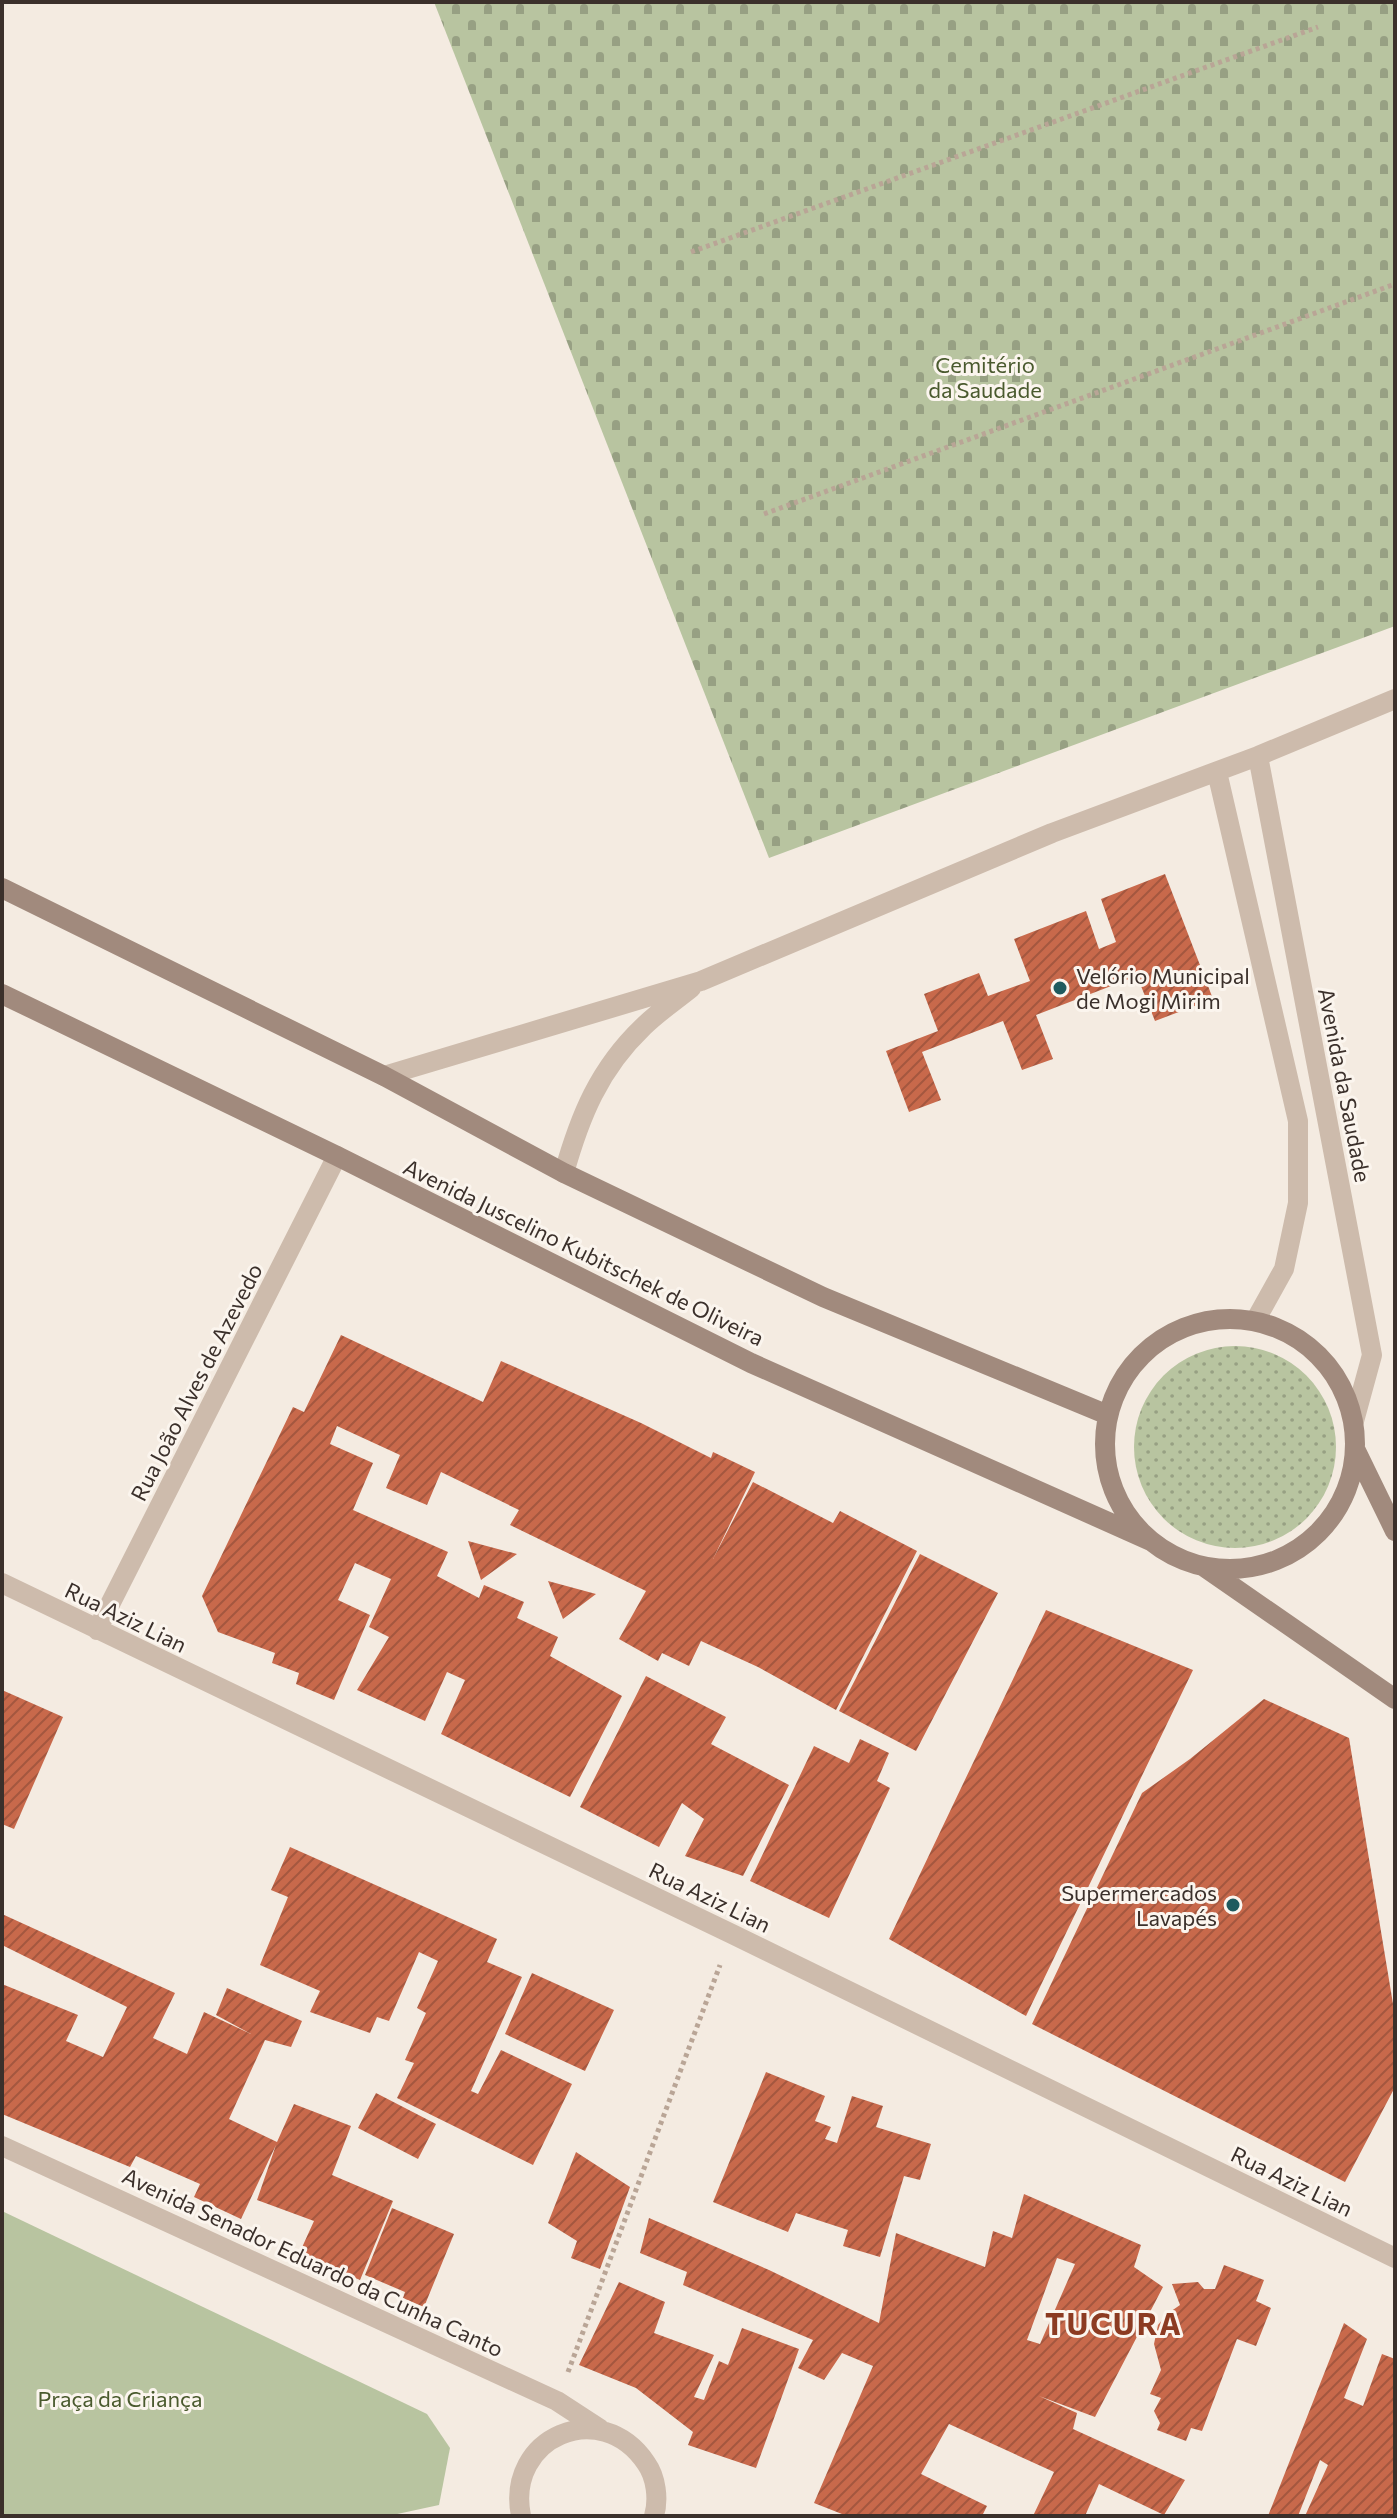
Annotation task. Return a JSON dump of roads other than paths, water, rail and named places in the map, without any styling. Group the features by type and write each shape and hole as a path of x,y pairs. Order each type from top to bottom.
{"main road":[{"path":"2,888 384,1076 564,1173 823,1297 1108,1415"},
{"name":"Avenida Juscelino Kubitschek de Oliveira","path":"2,994 337,1156 751,1363 1151,1541"},
{"path":"1203,1566 1246,1568 1288,1556 1322,1529 1346,1493 1356,1451 1354,1421 1345,1393 1323,1360 1293,1335 1255,1321 1216,1319 1179,1329 1146,1349 1121,1379 1108,1415 1104,1450 1111,1484 1127,1516 1151,1541 1175,1556 1203,1566 1395,1699"},
{"path":"1356,1451 1395,1531"}],"street":[{"path":"384,1076 701,981 1052,833 1258,756 1395,699"},
{"name":"Avenida da Saudade","path":"1258,756 1372,1355 1354,1421"},
{"path":"1217,772 1298,1121 1298,1203 1284,1269 1255,1321"},
{"path":"564,1173 577,1126 606,1069 643,1027 701,981"},
{"name":"Rua João Alves de Azevedo","path":"97,1630 337,1156"},
{"name":"Rua Aziz Lian","path":"2,1583 732,1934 1395,2258"},
{"name":"Avenida Senador Eduardo da Cunha Canto","path":"2,2146 557,2401 637,2449 651,2469 661,2513"},
{"path":"521,2516 517,2497 526,2466 540,2447 576,2429 600,2429"}],"place":[{"name":"Velório Municipal de Mogi Mirim","path":"1060,988"},
{"name":"Supermercados Lavapés","path":"1233,1905"}],"district":[{"name":"TUCURA","path":"1114,2322"}],"park label":[{"name":"Cemitério da Saudade","path":"985,376"},
{"name":"Praça da Criança","path":"120,2398"}]}
